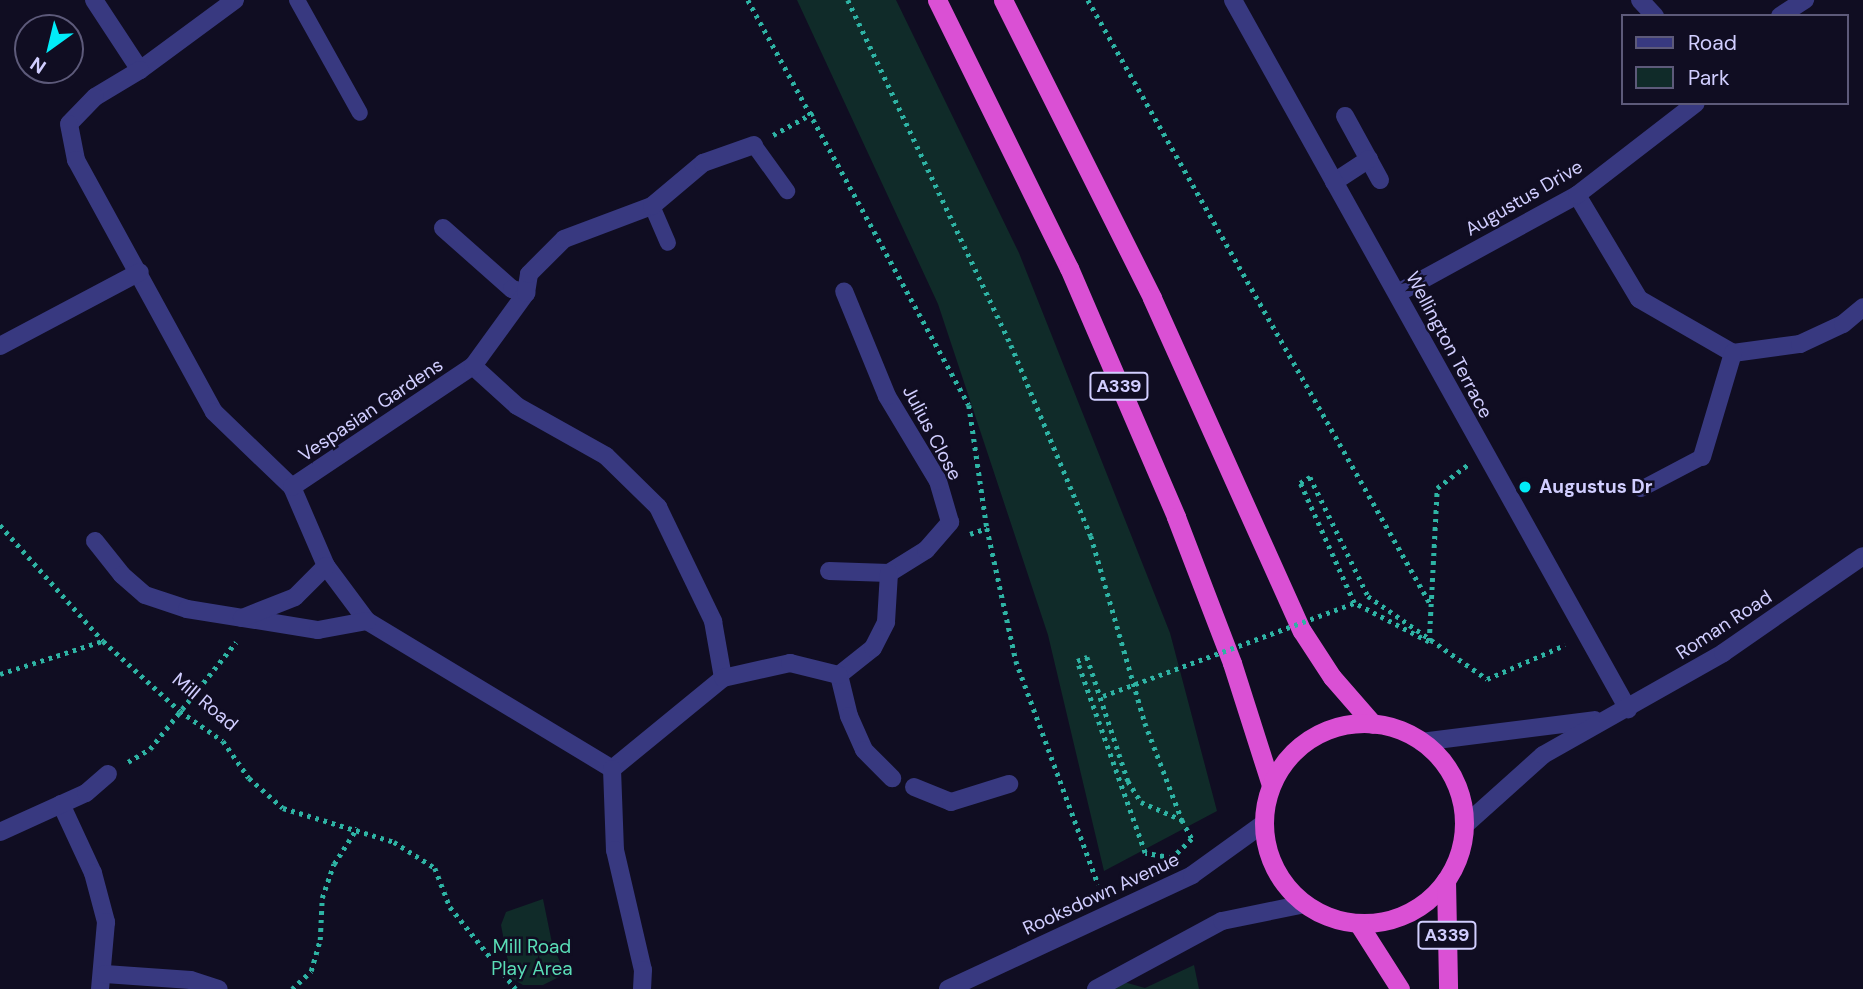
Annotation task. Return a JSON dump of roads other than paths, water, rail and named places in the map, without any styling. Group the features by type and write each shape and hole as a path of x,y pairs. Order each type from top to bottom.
{"highway":[{"name":"A339","path":"937,0 1069,268 1176,517 1232,663 1271,785"},
{"path":"1003,0 1152,298 1302,631 1332,677 1373,724"},
{"path":"1373,724 1421,742 1453,779 1464,826 1455,864 1446,880 1408,914 1358,923 1330,918 1305,904 1283,882 1268,854 1264,823 1271,785 1287,758 1312,738 1341,726 1373,724"},
{"name":"A339","path":"1446,880 1448,989"},
{"path":"1358,923 1400,989"}],"street":[{"path":"94,0 140,70"},
{"path":"235,0 140,70 95,97 69,124 76,160 140,272 214,412 292,487 326,566 367,621 612,769"},
{"name":"Wellington Terrace","path":"1233,0 1628,709"},
{"path":"1640,0 1653,14"},
{"path":"1783,14 1805,0"},
{"name":"Augustus Drive","path":"1398,293 1577,195 1693,105"},
{"path":"1345,116 1380,180"},
{"name":"Vespasian Gardens","path":"292,487 473,366 526,293 529,274 564,239 652,206 703,163 754,145"},
{"path":"1334,182 1369,159"},
{"path":"1577,195 1639,299 1733,353 1800,344 1843,324 1863,307"},
{"path":"443,228 512,289 526,293"},
{"path":"0,346 140,272"},
{"name":"Julius Close","path":"844,291 887,396 938,481 950,522 926,550 889,573"},
{"path":"1702,457 1733,353"},
{"name":"Vespasian Gardens","path":"473,366 517,407 606,456 658,507 713,621 723,678"},
{"path":"95,541 145,595 239,620 318,630 367,621"},
{"name":"Roman Road","path":"1464,826 1543,755 1601,719 1628,709 1723,653 1863,556"},
{"path":"239,620 295,597 326,566"},
{"path":"829,572 889,573 886,622 873,648 839,675"},
{"path":"612,769 723,678 790,663 839,675"},
{"path":"839,675 849,716 864,750 892,778"},
{"name":"Roman Road","path":"1421,742 1601,719"},
{"path":"612,769 615,850 643,970 642,989"},
{"path":"0,832 86,793 108,774"},
{"path":"914,787 951,802 1009,785"},
{"path":"61,804 93,873 106,922 102,981 191,979 219,989"},
{"name":"Rooksdown Avenue","path":"948,989 1183,880 1264,823"},
{"path":"1096,989 1222,921 1305,904"},
{"path":"643,970 656,989"}],"lane":[{"path":"297,0 360,113"},
{"path":"754,145 787,191"},
{"path":"652,206 668,243"},
{"path":"1641,489 1702,457"}],"place":[{"name":"Augustus Dr","path":"1525,487"}],"park label":[{"name":"Mill Road Play Area","path":"532,958"}]}
